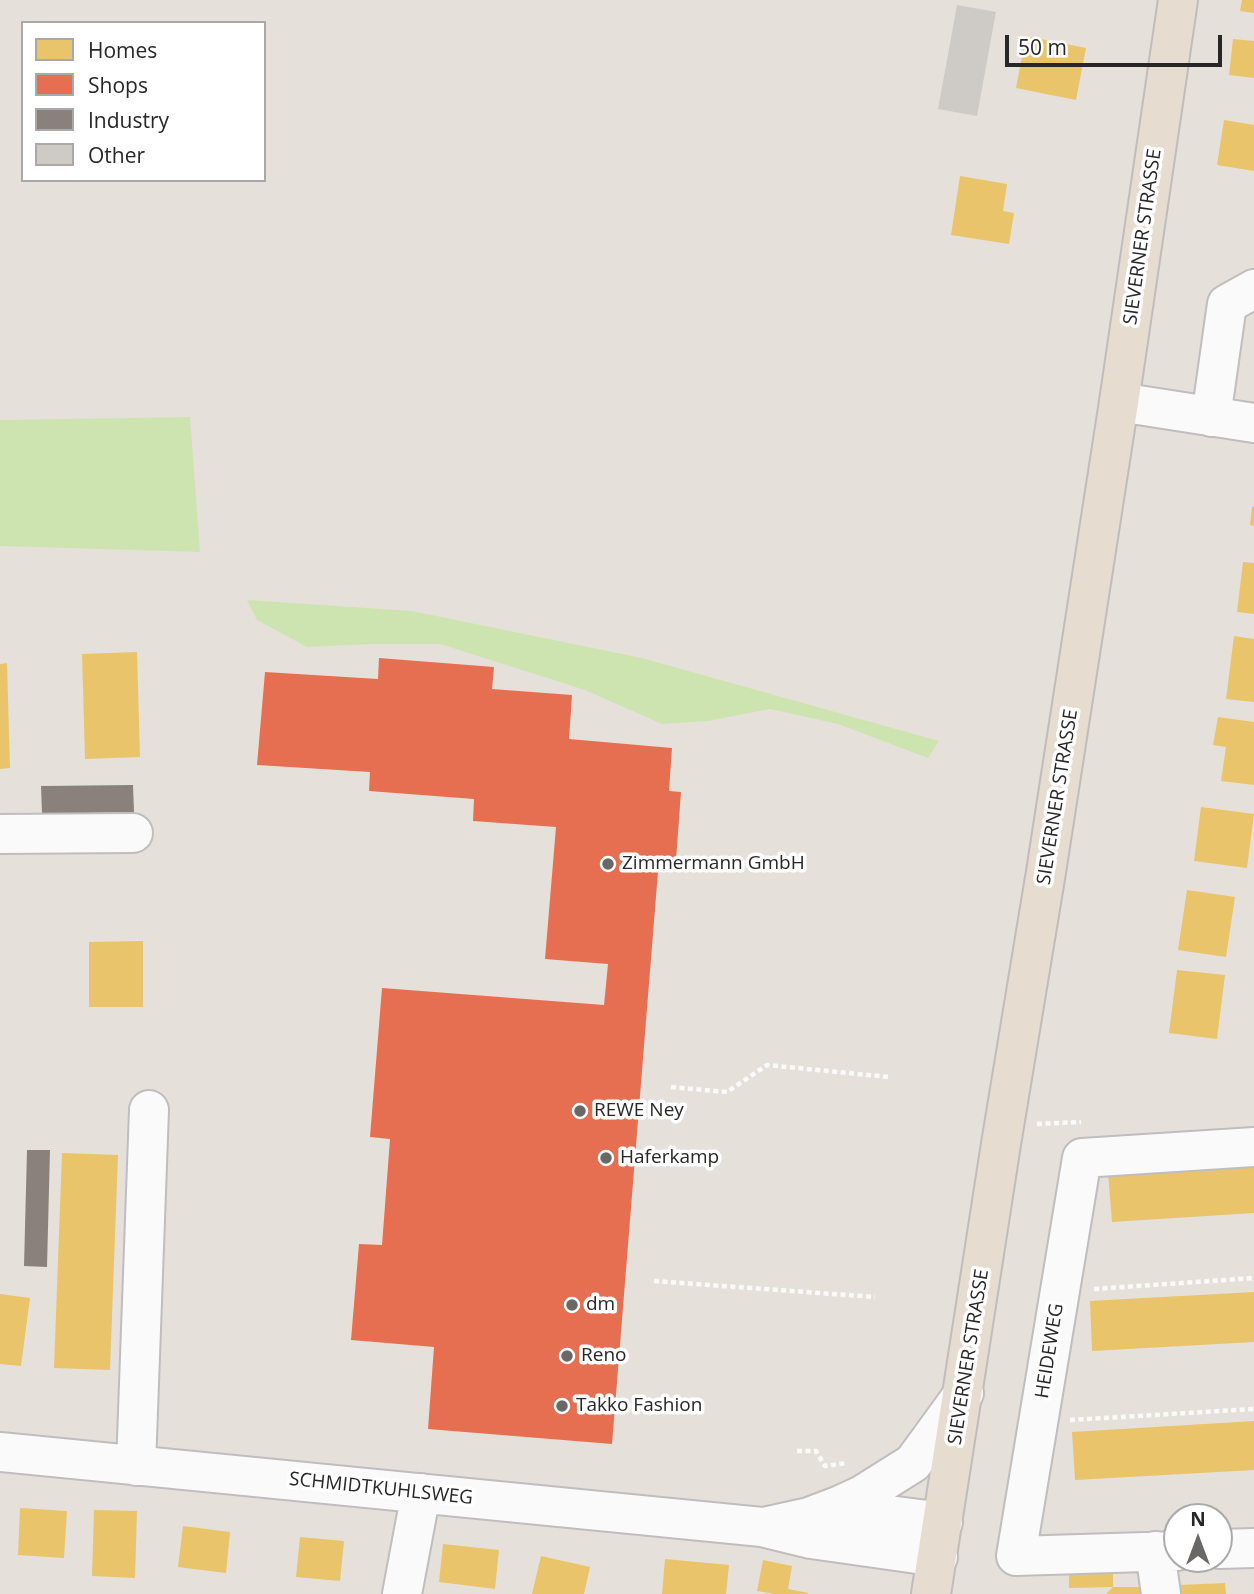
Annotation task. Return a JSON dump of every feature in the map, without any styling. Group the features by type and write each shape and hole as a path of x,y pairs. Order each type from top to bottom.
{"main road":[{"name":"SIEVERNER STRASSE","path":"932,1594 1119,402 1178,0"}],"street":[{"path":"1211,417 1227,304 1254,289"},
{"path":"1119,402 1254,423"},
{"path":"0,834 133,833"},
{"path":"136,1466 149,1110"},
{"name":"HEIDEWEG","path":"1163,1551 1016,1556 1082,1158 1254,1147"},
{"name":"SCHMIDTKUHLSWEG","path":"809,1517 862,1495 913,1463 964,1393"},
{"name":"SCHMIDTKUHLSWEG","path":"0,1452 762,1527 811,1539 941,1540"},
{"path":"402,1594 421,1493"},
{"name":"SCHMIDTKUHLSWEG","path":"762,1527 809,1517 873,1513 941,1540"},
{"path":"1233,1549 1254,1548"},
{"path":"1161,1594 1163,1573"}],"path":[{"path":"671,1087 726,1092 767,1065 889,1077"},
{"path":"1059,1291 1254,1278"},
{"path":"654,1281 876,1297"},
{"path":"1038,1422 1254,1409"},
{"path":"797,1451 816,1451 825,1466 849,1462"}],"green space":[{"path":"190,417 200,552 0,546 0,420"},
{"path":"247,600 412,611 642,658 939,741 928,758 838,724 770,709 708,721 662,724 585,690 440,644 307,647 257,620"}],"building: Homes":[{"path":"1242,0 1254,0 1254,13 1240,11"},
{"path":"1026,36 1086,48 1076,100 1016,88"},
{"path":"1233,39 1254,41 1254,78 1229,75"},
{"path":"1224,120 1254,125 1254,171 1217,165"},
{"path":"960,176 1007,184 1003,211 1014,213 1009,244 951,235"},
{"path":"1254,507 1254,526 1250,525"},
{"path":"1243,562 1254,563 1254,614 1237,612"},
{"path":"1234,636 1254,639 1254,702 1226,699"},
{"path":"137,652 140,757 85,759 82,654"},
{"path":"7,663 10,768 0,769 0,664"},
{"path":"1218,717 1254,722 1254,785 1221,781 1226,747 1213,745"},
{"path":"1201,807 1254,814 1247,868 1194,861"},
{"path":"1187,890 1235,897 1226,957 1178,950"},
{"path":"143,941 143,1007 89,1007 89,942"},
{"path":"1177,970 1225,975 1217,1039 1169,1033"},
{"path":"62,1153 118,1155 110,1370 54,1368"},
{"path":"1254,1164 1254,1213 1112,1222 1108,1173"},
{"path":"1254,1292 1254,1342 1092,1351 1090,1301"},
{"path":"0,1294 30,1298 21,1366 0,1364"},
{"path":"1254,1421 1254,1470 1075,1480 1072,1432"},
{"path":"20,1508 67,1511 64,1558 18,1555"},
{"path":"94,1510 137,1511 135,1578 92,1576"},
{"path":"183,1526 230,1532 226,1573 178,1567"},
{"path":"300,1537 344,1541 340,1581 296,1577"},
{"path":"443,1544 499,1550 495,1589 439,1582"},
{"path":"541,1556 590,1567 584,1594 532,1594"},
{"path":"665,1559 729,1565 726,1594 662,1594"},
{"path":"763,1560 792,1566 788,1589 808,1594 757,1591"},
{"path":"1069,1570 1113,1570 1113,1587 1069,1588"},
{"path":"1225,1583 1226,1594 1178,1594 1178,1585"},
{"path":"1113,1587 1152,1587 1152,1594 1106,1594"}],"building: Shops":[{"path":"379,658 494,667 492,689 572,695 569,739 672,748 669,791 681,792 676,860 659,859 612,1444 428,1429 434,1347 351,1340 359,1244 382,1245 390,1139 370,1137 382,988 604,1005 608,964 545,959 556,827 473,821 474,799 369,791 370,772 257,765 265,672 378,679"}],"building: Industry":[{"path":"133,785 134,812 42,814 41,786"},
{"path":"27,1150 50,1150 47,1267 24,1266"}],"building: Other":[{"path":"957,5 996,12 977,116 938,109"}],"place":[{"name":"Zimmermann GmbH","path":"608,864"},
{"name":"REWE Ney","path":"580,1111"},
{"name":"Haferkamp","path":"606,1158"},
{"name":"dm","path":"572,1305"},
{"name":"Reno","path":"567,1356"},
{"name":"Takko Fashion","path":"562,1406"}]}
